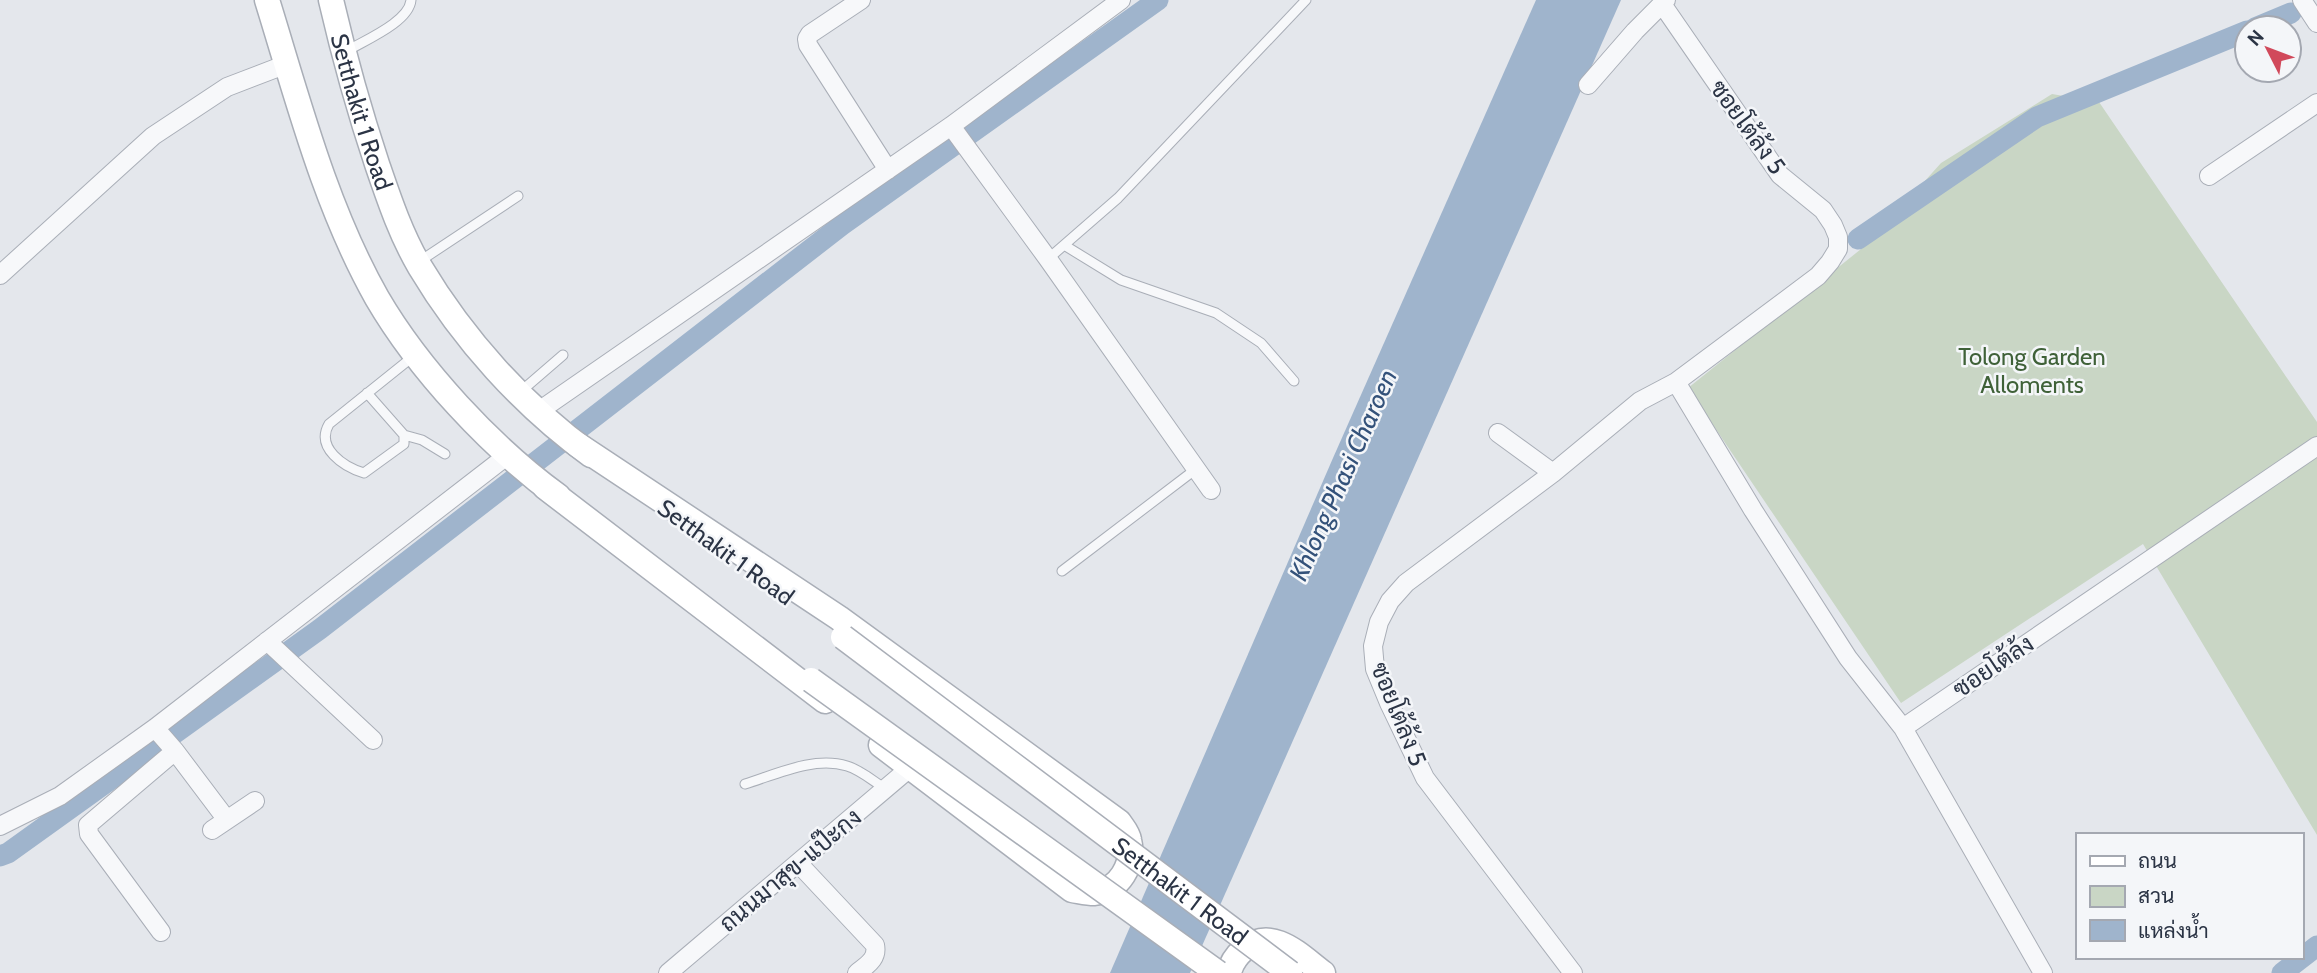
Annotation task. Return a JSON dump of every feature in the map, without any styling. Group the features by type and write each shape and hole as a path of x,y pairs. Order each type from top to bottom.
{"main road":[{"name":"Setthakit 1 Road","path":"267,0 311,144 347,236 377,298 430,374 491,440 545,487 1218,973"},
{"name":"Setthakit 1 Road","path":"331,0 354,96 393,212 417,262 469,339 519,393 578,445 843,637 1290,973"},
{"path":"545,487 1072,890 1093,893 1116,884 1129,864 1131,849 1129,837 1119,821 839,618 578,445"},
{"path":"1229,973 1237,955 1248,946 1267,940 1285,944 1323,973"}],"street":[{"path":"861,0 810,34 807,45 888,170"},
{"path":"2302,0 2317,23"},
{"path":"1588,85 1664,2"},
{"name":"ซอยโต้ล้ง 5","path":"1573,973 1425,778 1375,669 1373,646 1379,622 1390,601 1406,583 1553,473 1640,401 1676,382 1818,276 1838,249 1838,237 1823,210 1780,175 1664,2"},
{"path":"538,411 951,126 1110,3"},
{"path":"0,275 153,136 228,87 287,64"},
{"path":"2209,176 2317,103"},
{"path":"951,126 1211,489"},
{"path":"1676,382 1753,510 1848,658 1903,728 2043,973"},
{"path":"1498,433 1553,473"},
{"name":"ซอยโต้ล้ง","path":"1903,728 2317,446"},
{"path":"0,826 60,796 155,728 508,455"},
{"path":"267,641 373,740"},
{"path":"155,728 175,751 220,825 254,801"},
{"path":"161,932 89,834 88,825 175,751"},
{"name":"ถนนมาสุข-แป๊ะกง","path":"668,973 911,767"},
{"path":"799,864 875,945 873,959 857,973"}],"lane":[{"path":"344,53 400,19 408,12 411,0"},
{"path":"1048,259 1118,198 1306,0"},
{"path":"417,262 518,196"},
{"path":"1064,245 1121,280 1216,313 1261,343 1294,381"},
{"path":"404,435 404,444 364,473 346,467 334,456 326,440 325,431 329,424 416,354"},
{"path":"519,393 563,355"},
{"path":"367,393 404,435 422,440 445,454"},
{"path":"1062,571 1196,469"},
{"path":"745,784 799,767 829,763 850,767 886,789"}],"green space":[{"name":"Tolong Garden Alloments","path":"2052,94 2099,102 2317,422 2317,835 2143,544 1901,703 1688,388 1871,241 1941,163"}],"water":[{"name":"Khlong Phasi Charoen","path":"1536,0 1621,0 1190,973 1110,973 1333,458"}],"waterway":[{"path":"0,856 8,853 320,629 842,225 1158,0"},
{"path":"1858,239 2037,117 2233,37"},
{"path":"2303,957 2317,946"},
{"path":"2282,973 2300,959"}]}
